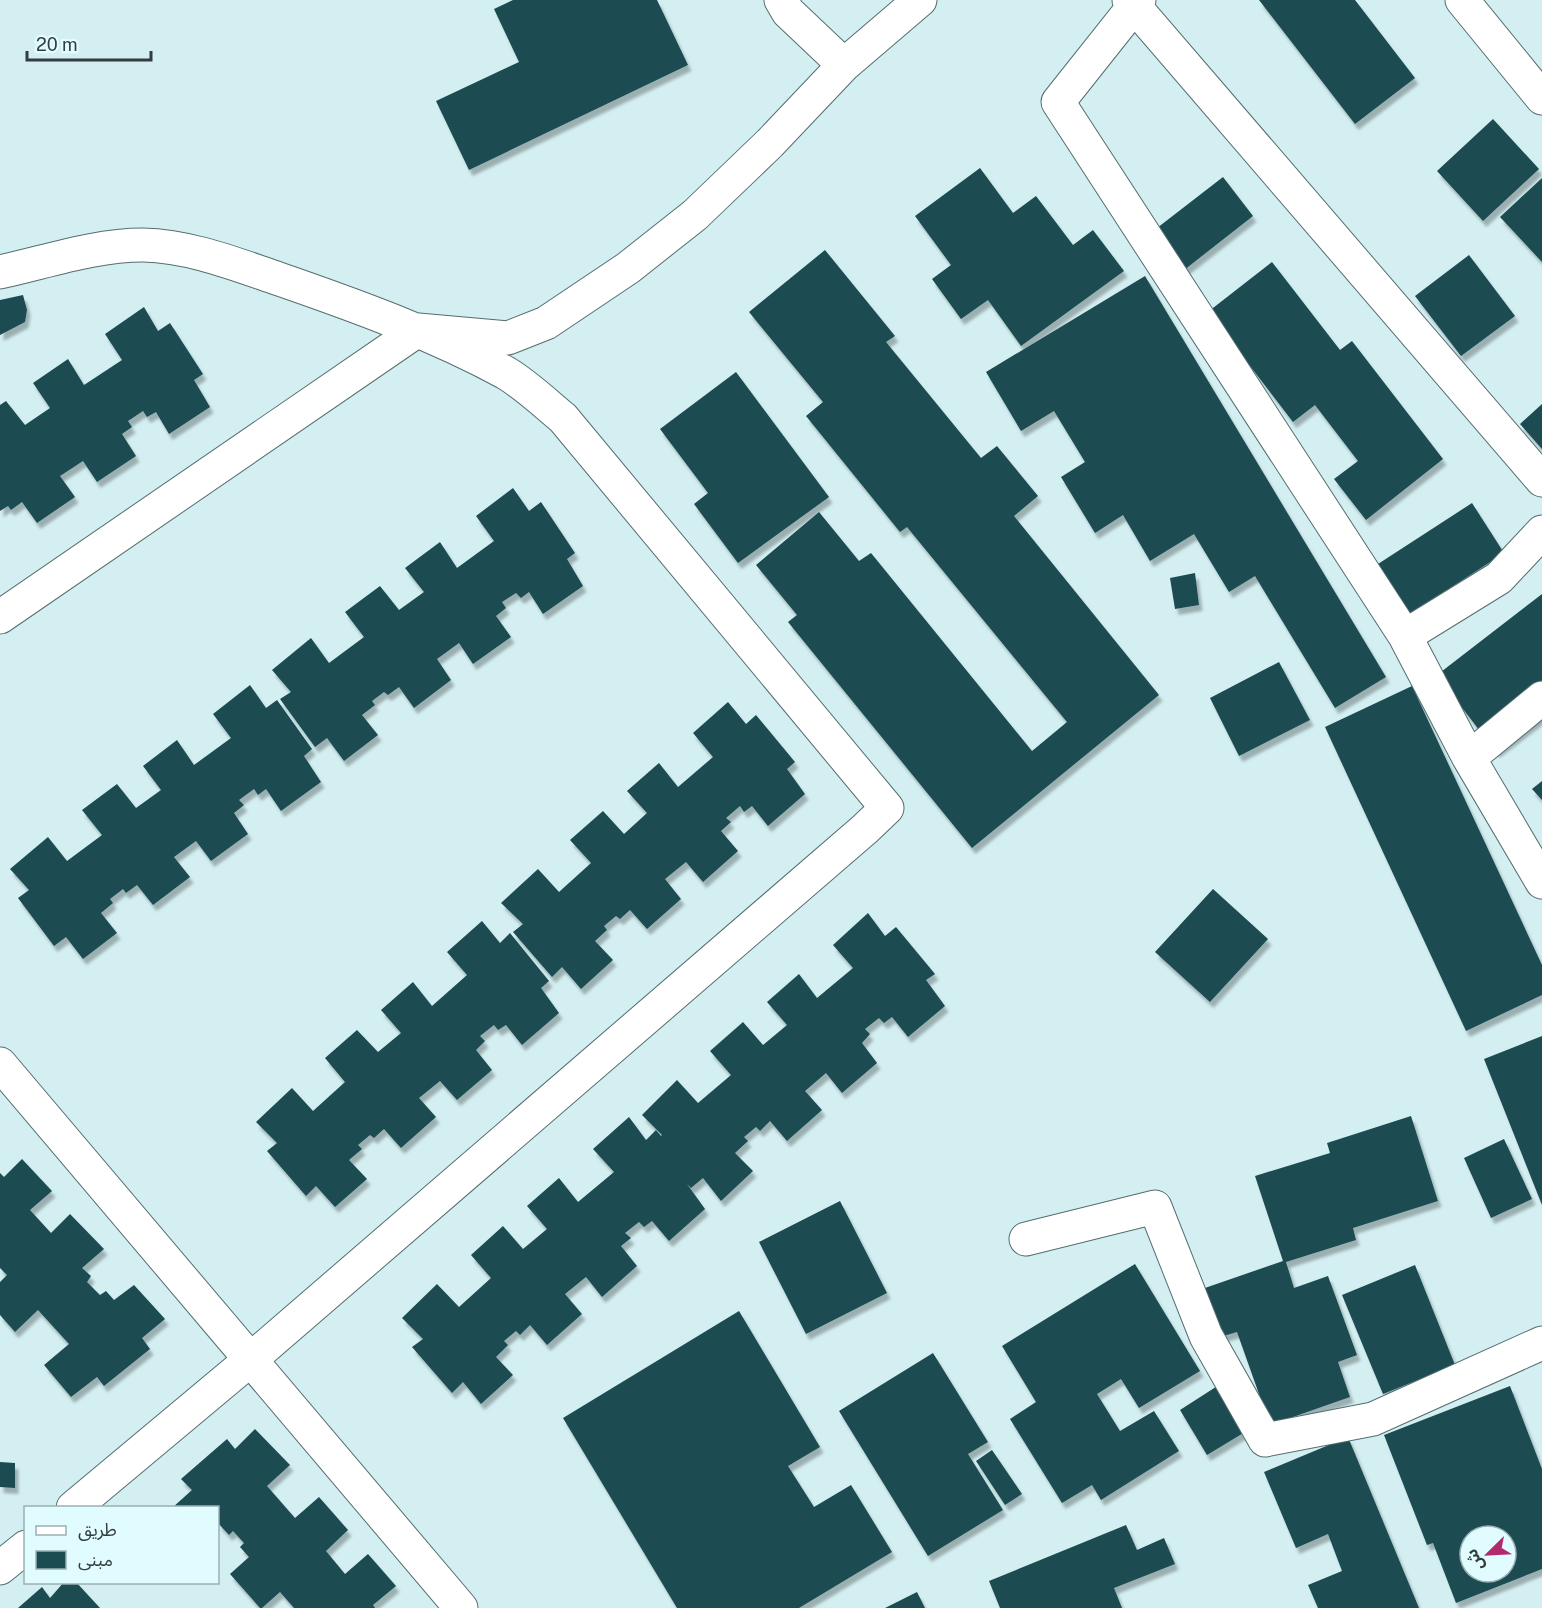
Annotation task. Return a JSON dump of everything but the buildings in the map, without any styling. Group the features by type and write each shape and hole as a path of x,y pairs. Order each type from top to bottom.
{"street":[{"path":"781,0 788,12 844,64"},
{"path":"0,617 418,330 508,338 546,323 628,268 695,215 770,142 844,64 920,0"},
{"path":"1462,0 1542,98"},
{"path":"1542,480 1134,1 1058,102 1405,636 1469,758 1542,882"},
{"path":"0,272 111,247 143,245 181,248 314,291 418,330 508,375 564,418 887,808 250,1360 75,1506"},
{"path":"1405,636 1498,578 1542,532"},
{"path":"1469,758 1542,698"},
{"path":"0,1064 461,1608"},
{"path":"1026,1239 1155,1208 1206,1336 1265,1440 1373,1419 1542,1343"},
{"path":"0,1568 24,1549"}]}
